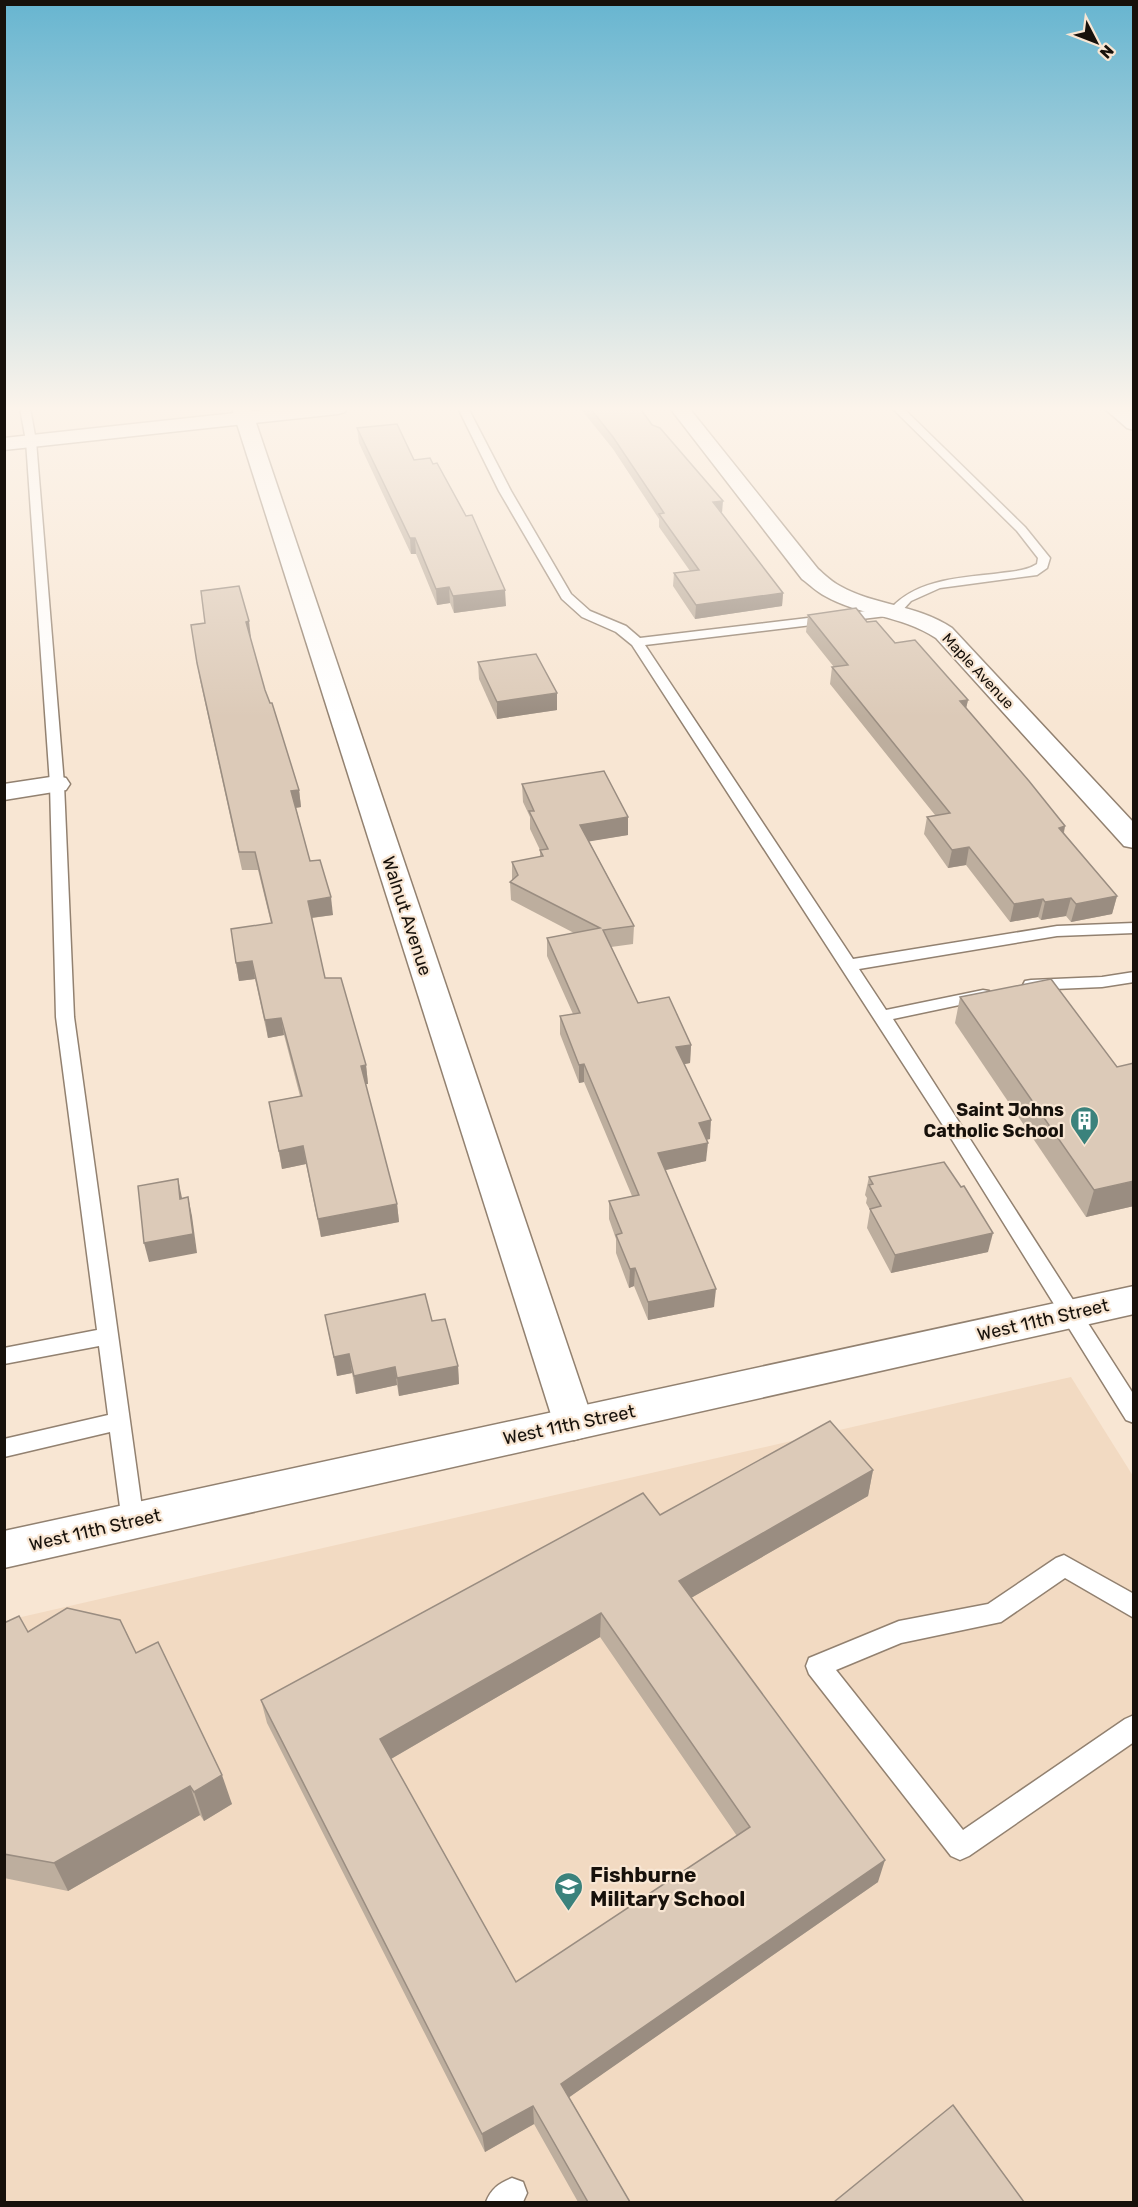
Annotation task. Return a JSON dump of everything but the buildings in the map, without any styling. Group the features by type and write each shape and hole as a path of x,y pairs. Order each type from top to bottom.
{"street":[{"name":"Walnut Avenue","path":"275,511 574,1424"},
{"name":"Maple Avenue","path":"760,511 810,574 832,591 853,600 926,621 944,633 1134,840"},
{"path":"4,792 57,784"},
{"name":"West 11th Street","path":"4,1550 1134,1300"}],"lane":[{"path":"36,511 57,784 65,1017 133,1522"},
{"path":"517,511 567,596 586,614 621,629 637,642 742,799 882,1016 1134,1414"},
{"path":"637,642 896,611 907,598 937,585 1033,572 1043,565 1044,558 1021,529 1003,511"},
{"path":"849,965 1057,930 1134,928"},
{"path":"882,1016 1010,989 1102,982 1134,976"},
{"path":"4,1356 107,1336"},
{"path":"4,1448 120,1421"},
{"path":"1134,1607 1064,1565 993,1614 899,1632 818,1666 960,1847 1134,1727"}],"shaded area":[{"name":"Fishburne Military School","path":"1071,1377 1133,1476 1133,2202 5,2202 4,1621"}],"place":[{"name":"Saint Johns Catholic School","path":"1085,1146"},
{"name":"Fishburne Military School","path":"569,1912"}]}
